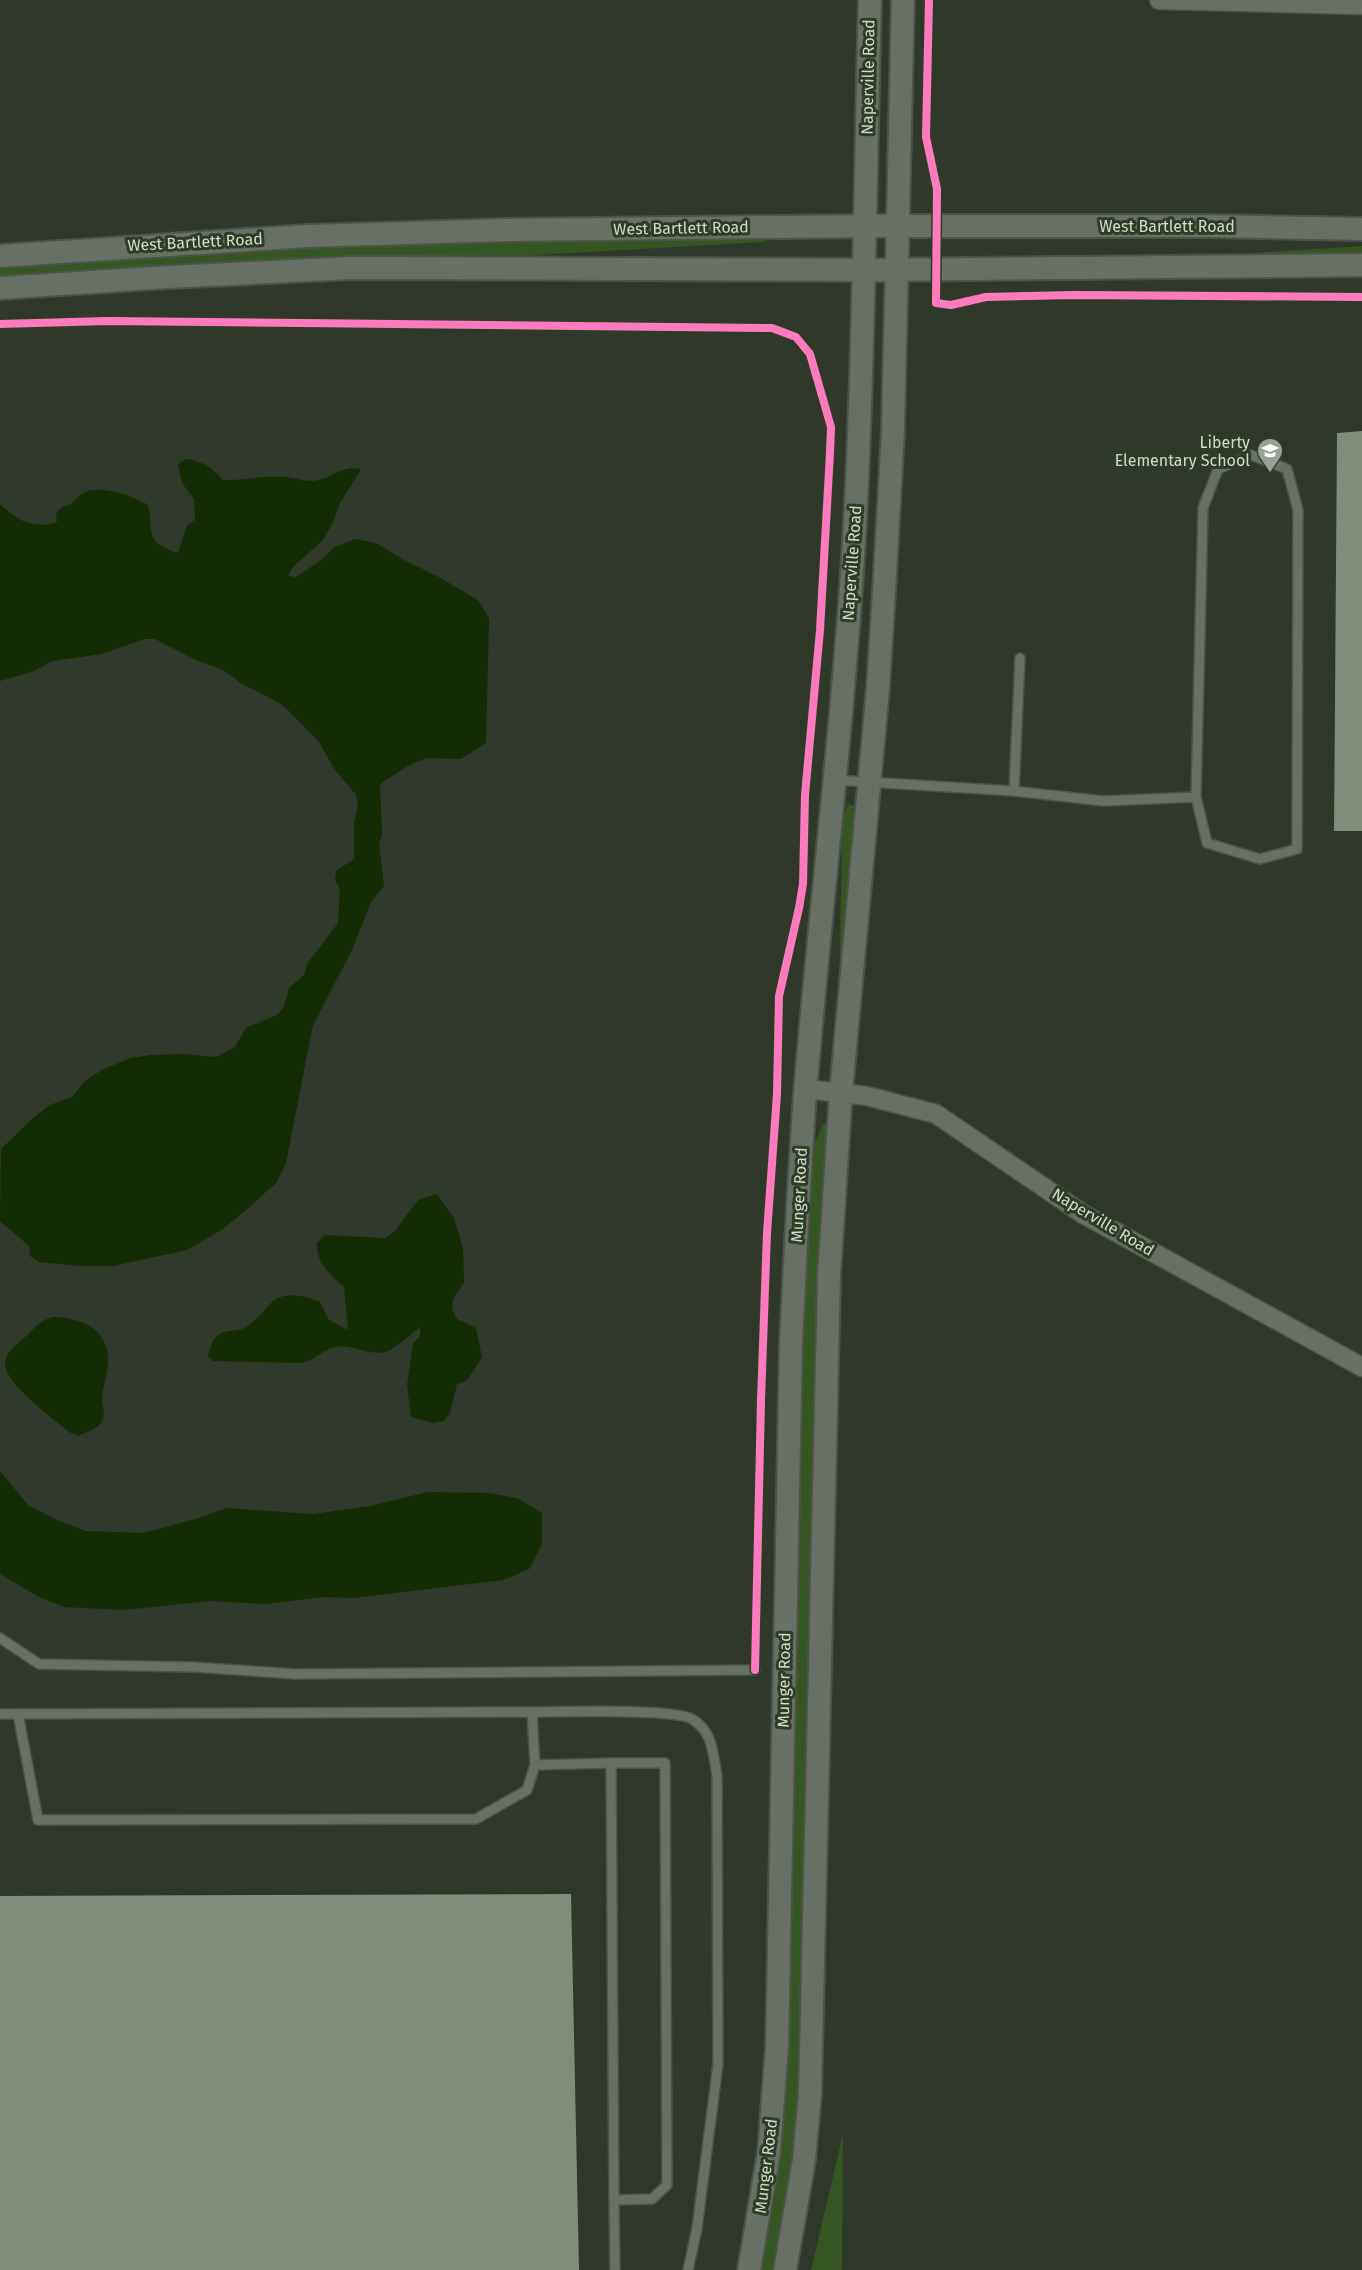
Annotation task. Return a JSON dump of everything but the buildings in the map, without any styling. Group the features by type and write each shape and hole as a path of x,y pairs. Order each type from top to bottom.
{"street":[{"name":"Naperville Road","path":"870,0 859,442 854,541 835,780 806,1089 867,1096 936,1114 1083,1214 1362,1367"},
{"name":"Naperville Road","path":"841,1092 878,688 889,518 898,270 903,0"},
{"path":"1159,0 1362,5"},
{"name":"West Bartlett Road","path":"0,256 308,236 507,230 864,226 1208,226 1362,229"},
{"name":"West Bartlett Road","path":"0,288 214,274 352,268 898,270 1362,265"},
{"name":"Munger Road","path":"749,2270 769,2152 777,2047 791,1344 799,1171 806,1089"},
{"name":"Munger Road","path":"785,2270 802,2170 810,2093 826,1367 841,1092"}],"lane":[{"path":"1251,455 1287,470 1298,510 1297,849 1260,859 1207,843 1196,797 1203,508 1218,469 1251,455"},
{"path":"1014,792 1020,658"},
{"path":"835,780 1014,792 1103,801 1196,797"},
{"path":"0,1638 39,1664 193,1667 296,1674 755,1670"},
{"path":"18,1714 38,1820 476,1820 527,1790 535,1765 532,1712"},
{"path":"0,1714 532,1712 665,1713 692,1719 710,1738 717,1775 718,2064 697,2228 688,2270"},
{"path":"611,1763 615,2270"},
{"path":"535,1765 665,1763 667,2185 652,2199 614,2200"}],"shaded area":[{"path":"765,238 765,242 519,256 273,260 0,277 0,267 303,248"},
{"path":"1362,246 1362,255 1208,256"},
{"path":"186,459 207,466 223,480 287,477 312,481 347,469 361,469 340,503 323,540 293,567 288,575 295,578 335,547 355,539 376,543 479,601 489,619 486,743 461,759 426,758 406,767 380,784 382,835 379,844 384,886 371,902 352,950 313,1025 286,1163 277,1182 223,1229 187,1250 113,1266 39,1262 30,1256 29,1246 0,1221 1,1149 34,1117 50,1105 72,1097 85,1081 102,1070 130,1058 151,1055 183,1054 216,1057 235,1047 246,1028 277,1015 284,1007 289,988 304,975 307,964 338,923 340,889 335,880 336,871 354,859 354,823 358,804 356,795 335,770 319,742 288,710 223,670 196,660 155,639 144,639 102,654 53,661 34,671 0,681 0,504 19,519 41,525 57,522 56,513 83,493 98,490 116,492 148,505 152,536 160,545 178,553 187,525 195,520 194,499 182,483 178,464"},
{"path":"848,804 856,806 842,957 840,957 842,820"},
{"path":"823,1124 827,1124 817,1265 798,2091 793,2153 773,2270 761,2270 775,2196 785,2099 805,1283 813,1147"},
{"path":"437,1194 454,1218 463,1248 464,1282 453,1299 452,1309 457,1319 476,1328 482,1357 467,1381 457,1384 450,1413 444,1421 433,1423 411,1417 407,1385 413,1344 420,1336 420,1327 390,1350 377,1353 342,1346 326,1350 302,1363 213,1361 208,1356 217,1336 244,1328 271,1303 289,1295 302,1296 320,1302 329,1320 348,1330 344,1287 321,1262 317,1243 324,1235 385,1238 394,1232 418,1200"},
{"path":"53,1317 73,1319 90,1326 102,1338 106,1346 108,1367 102,1399 103,1418 97,1427 78,1436 69,1432 21,1391 7,1372 5,1364 14,1346 41,1322"},
{"path":"0,1471 28,1505 57,1520 86,1531 143,1533 226,1508 313,1514 370,1506 428,1492 489,1493 517,1498 542,1513 542,1544 529,1569 503,1580 354,1598 324,1597 265,1604 210,1601 124,1610 64,1607 39,1597 0,1574"},
{"path":"843,2134 842,2270 811,2270"}],"cycle path":[{"path":"929,0 926,137 937,189 936,303 951,305 986,297 1074,295 1362,297"},
{"path":"0,324 107,321 772,328 796,337 810,354 831,427 830,453 820,630 805,795 803,884 779,996 777,1094 767,1233 761,1400 755,1670"}],"place":[{"name":"Liberty Elementary School","path":"1270,474"}]}
